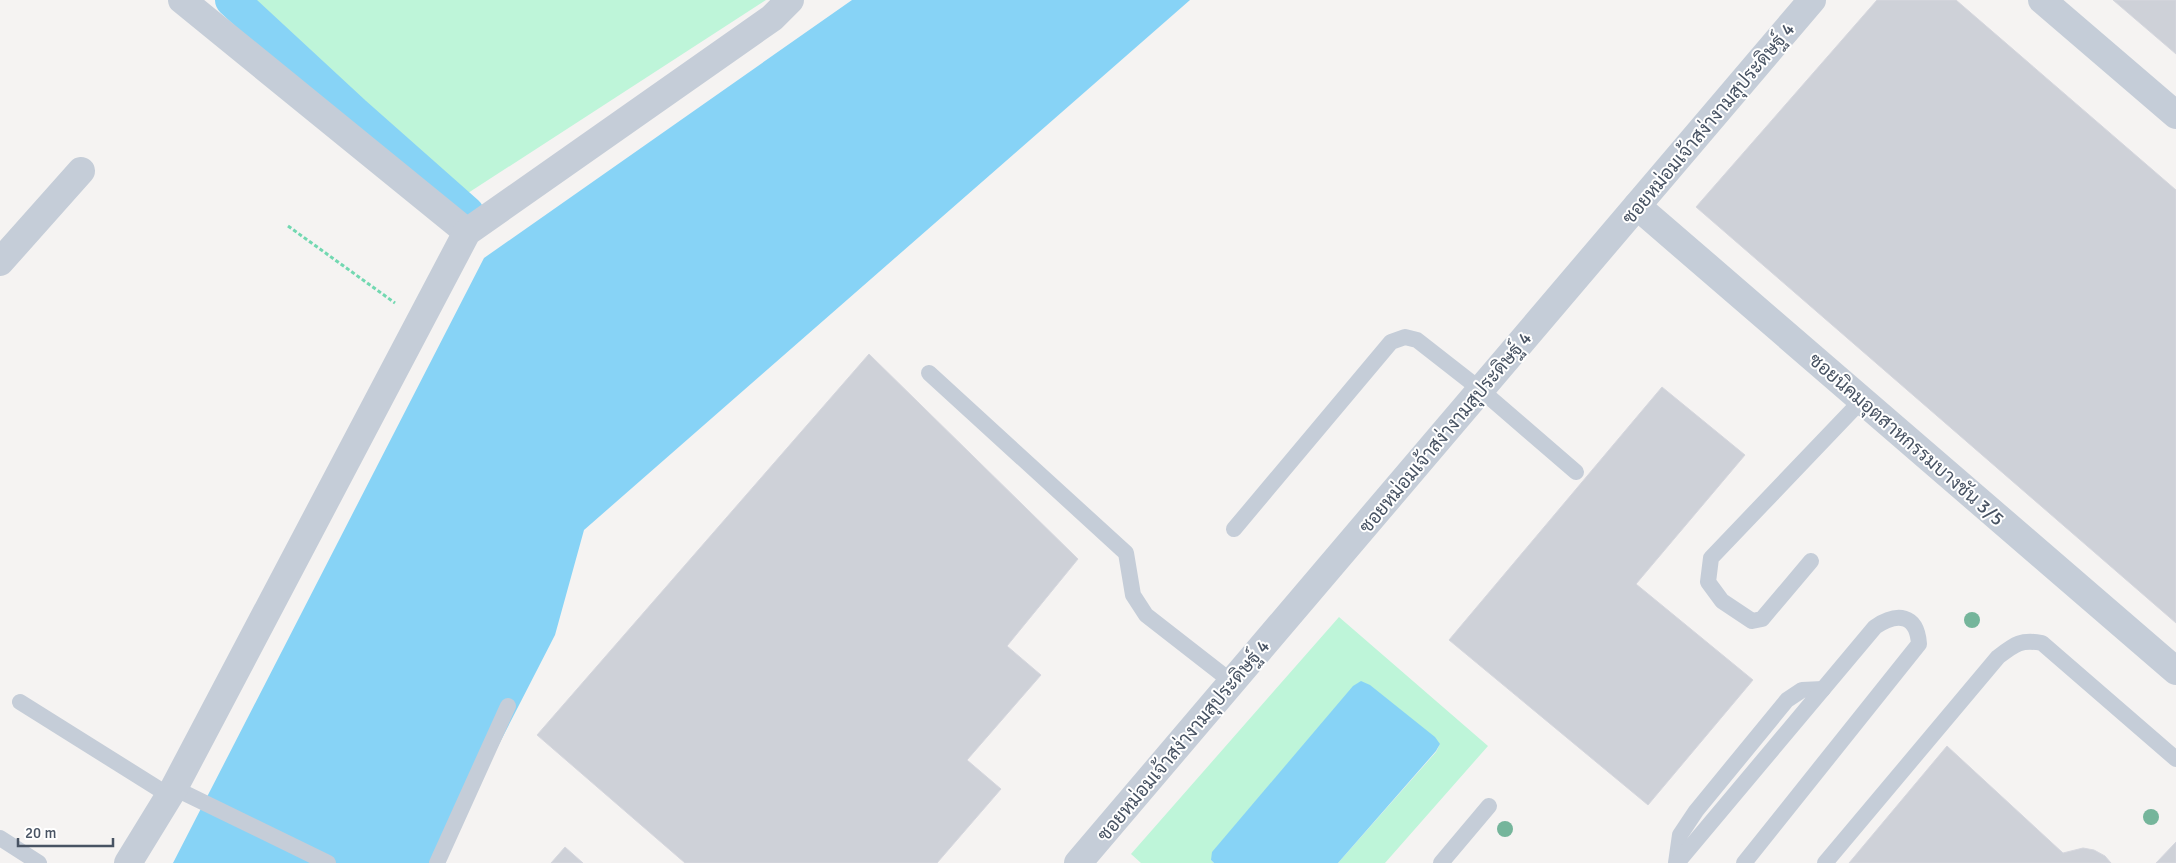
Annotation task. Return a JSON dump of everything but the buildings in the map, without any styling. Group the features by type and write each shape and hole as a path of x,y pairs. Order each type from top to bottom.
{"street":[{"path":"182,0 467,232"},
{"path":"128,863 172,792 467,232 772,18 790,0"},
{"name":"ซอยหม่อมเจ้าสง่างามสุประดิษฐ์ 4","path":"1085,861 1232,682 1812,0"},
{"path":"2042,0 2176,115"},
{"path":"0,262 81,172"},
{"name":"ซอยนิคมอุตสาหกรรมบางชัน 3/5","path":"1637,206 2176,672"}],"lane":[{"path":"1234,529 1390,342 1405,337 1417,340 1481,390 1576,472"},
{"path":"929,372 1126,553 1133,595 1146,615 1232,682"},
{"path":"1812,561 1762,619 1752,621 1729,606 1722,601 1708,582 1711,558 1862,400"},
{"path":"1676,863 1680,835 1696,811 1787,700 1802,690 1823,689 1875,627 1887,619 1901,618 1910,621 1918,630 1919,644 1744,863"},
{"path":"1825,863 1998,657 2013,645 2027,640 2042,644 2176,758"},
{"path":"20,702 172,792 206,803 328,863"},
{"path":"437,863 508,706"},
{"path":"1441,863 1489,806"},
{"path":"0,838 39,863"}],"path":[{"path":"288,226 421,322"}],"green space":[{"path":"218,0 766,0 448,206"},
{"path":"1339,617 1488,746 1385,863 1338,863 1436,752 1440,744 1211,860 1214,863 1141,863 1131,854"}],"water":[{"path":"852,0 1190,0 584,530 555,635 438,863 173,863 484,258"},
{"path":"1361,681 1370,685 1435,737 1440,744 1436,751 1338,863 1214,863 1211,860 1212,852 1353,686"}],"waterway":[{"path":"232,0 354,113 467,213"}]}
